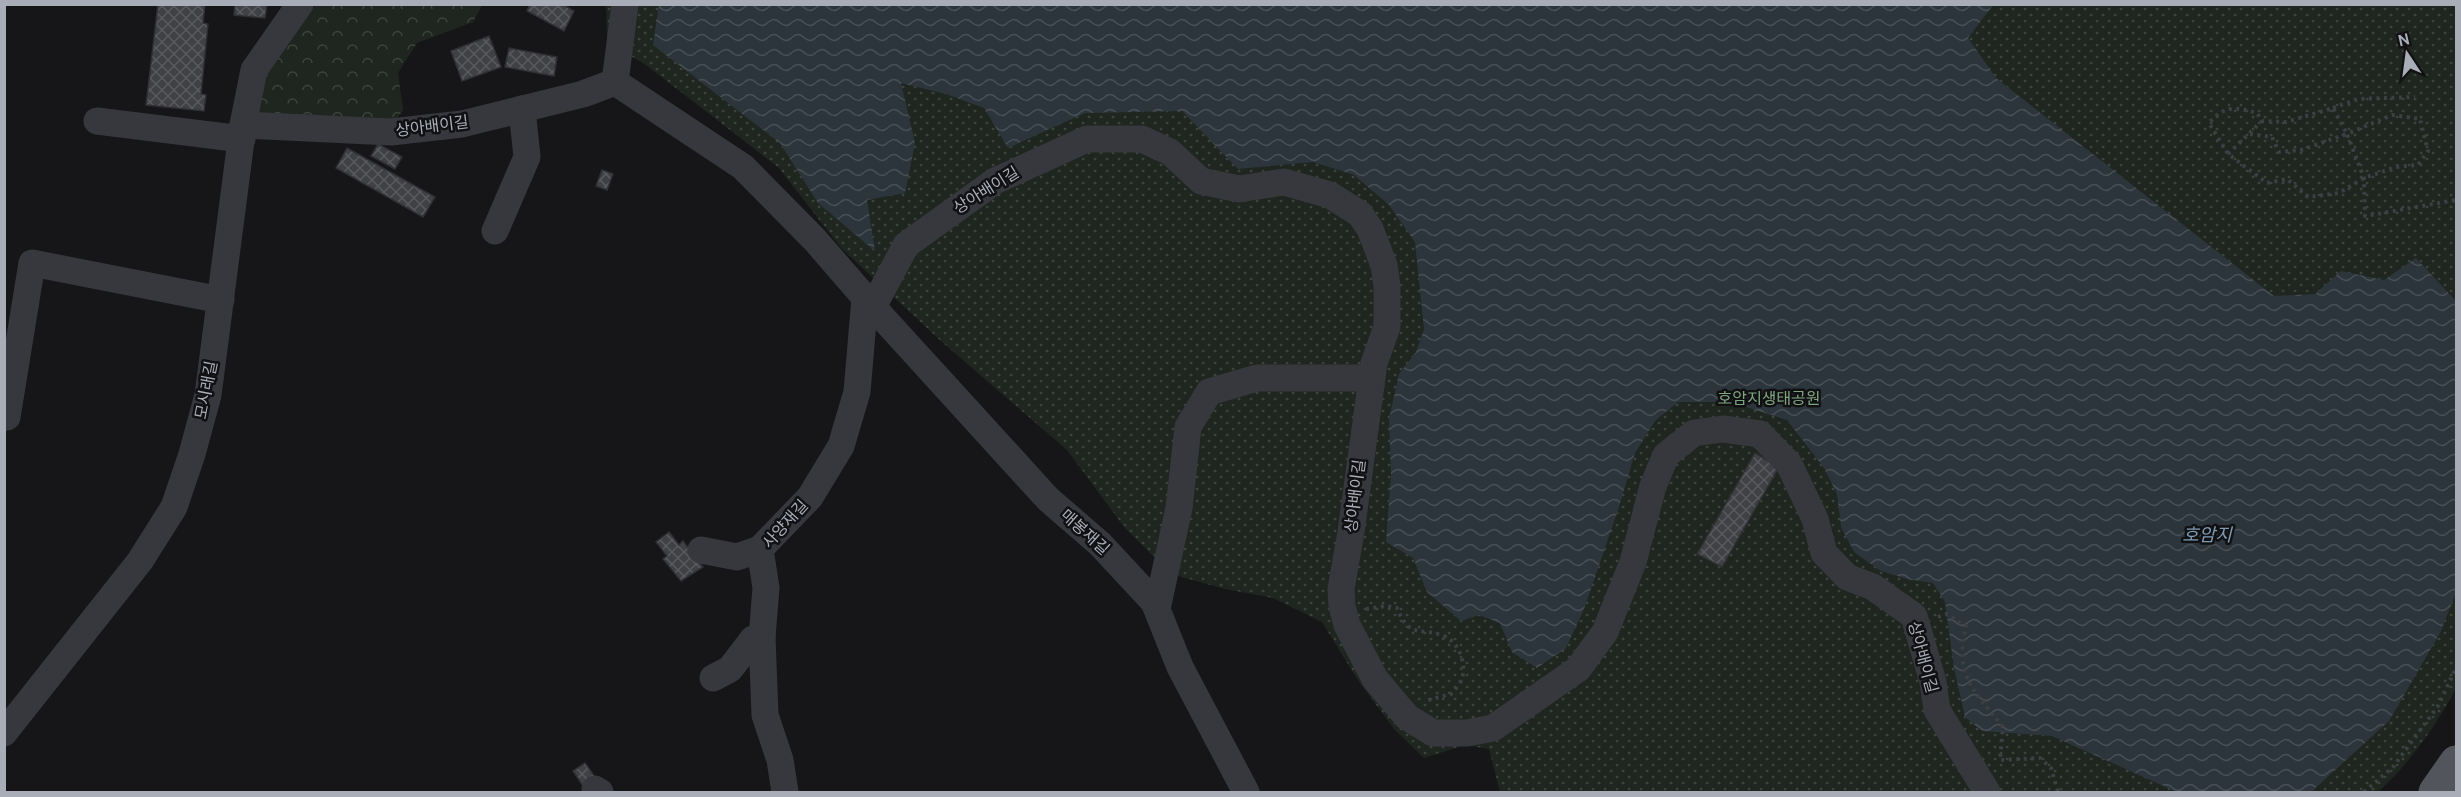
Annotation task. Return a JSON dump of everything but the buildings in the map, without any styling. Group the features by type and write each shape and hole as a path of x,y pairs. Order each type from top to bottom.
{"main road":[{"path":"2435,792 2457,762"}],"street":[{"name":"모시래길","path":"4,733 140,561 174,507 192,454 208,395 243,132 254,70 300,4"},
{"path":"625,4 615,82 743,167 815,240 869,303"},
{"name":"상아배이길","path":"97,121 243,132 391,132 462,124 584,94 615,82"},
{"path":"495,231 527,157 522,109"},
{"name":"상아배이길","path":"869,303 906,245 994,181 1087,139 1142,139 1170,152 1201,181 1239,189 1284,182 1330,195 1360,214 1378,248 1384,265 1387,286 1387,327 1374,363 1341,590 1342,606 1347,625 1376,679 1407,717 1433,733 1467,734 1492,728 1578,669 1605,632 1634,562 1653,486 1666,455 1694,433 1723,429 1741,431 1760,434 1789,464 1815,519 1824,553 1847,577 1873,587 1914,616 1937,710 1987,792"},
{"path":"7,417 32,263 221,300"},
{"name":"사양재길","path":"785,792 780,760 765,715 762,637 766,588 760,549 810,497 841,446 857,393 869,303"},
{"name":"매봉재길","path":"869,303 1048,499 1100,544 1154,602 1180,667 1246,792"},
{"path":"1157,609 1179,508 1188,427 1209,392 1257,378 1372,378"},
{"path":"700,550 737,557 760,549"},
{"path":"713,678 730,669 753,639 762,637"}],"path":[{"path":"2228,154 2262,121 2286,122 2358,99 2415,97"},
{"path":"2250,134 2272,137 2279,152 2301,150 2392,115 2420,119 2428,151 2418,165 2396,167 2364,178 2339,193 2308,197 2287,179 2267,183 2228,154 2209,123 2220,112 2238,108 2257,113 2262,121"},
{"path":"2333,108 2347,134 2364,178 2365,216 2457,200"},
{"path":"1363,610 1386,606 1397,608 1403,622 1417,632 1446,637 1459,649 1462,679 1451,694 1426,701 1418,699"},
{"path":"1946,614 1966,626 1961,661 1969,683 2003,727 2000,760 2040,758 2051,768 2058,792"},
{"path":"2364,792 2393,767 2438,706 2457,668"}],"green space":[{"path":"315,5 482,5 473,22 417,43 398,73 403,110 395,122 265,120 258,111 261,74"},
{"name":"호암지생태공원","path":"606,5 2456,5 2456,688 2422,743 2378,792 1500,792 1489,749 1465,745 1424,758 1394,729 1357,679 1322,622 1273,598 1225,589 1171,574 1124,527 1067,450 942,342 842,249 778,167 646,65 607,42"}],"water":[{"name":"호암지","path":"659,4 1993,5 1968,38 1996,78 2274,296 2315,294 2341,271 2384,280 2416,258 2456,301 2456,593 2440,633 2389,721 2311,792 2177,792 2052,736 1982,731 1965,717 1954,668 1945,602 1933,583 1907,579 1881,571 1854,552 1841,527 1837,494 1824,468 1787,420 1730,402 1678,402 1655,421 1635,453 1584,609 1566,648 1537,668 1512,652 1500,623 1479,615 1461,621 1427,592 1413,558 1386,542 1391,474 1389,419 1399,374 1416,352 1424,329 1415,242 1389,205 1354,175 1313,162 1238,169 1182,111 1085,113 1008,148 984,108 946,94 901,83 915,143 905,193 867,200 875,251 818,203 780,143 653,45"}]}
